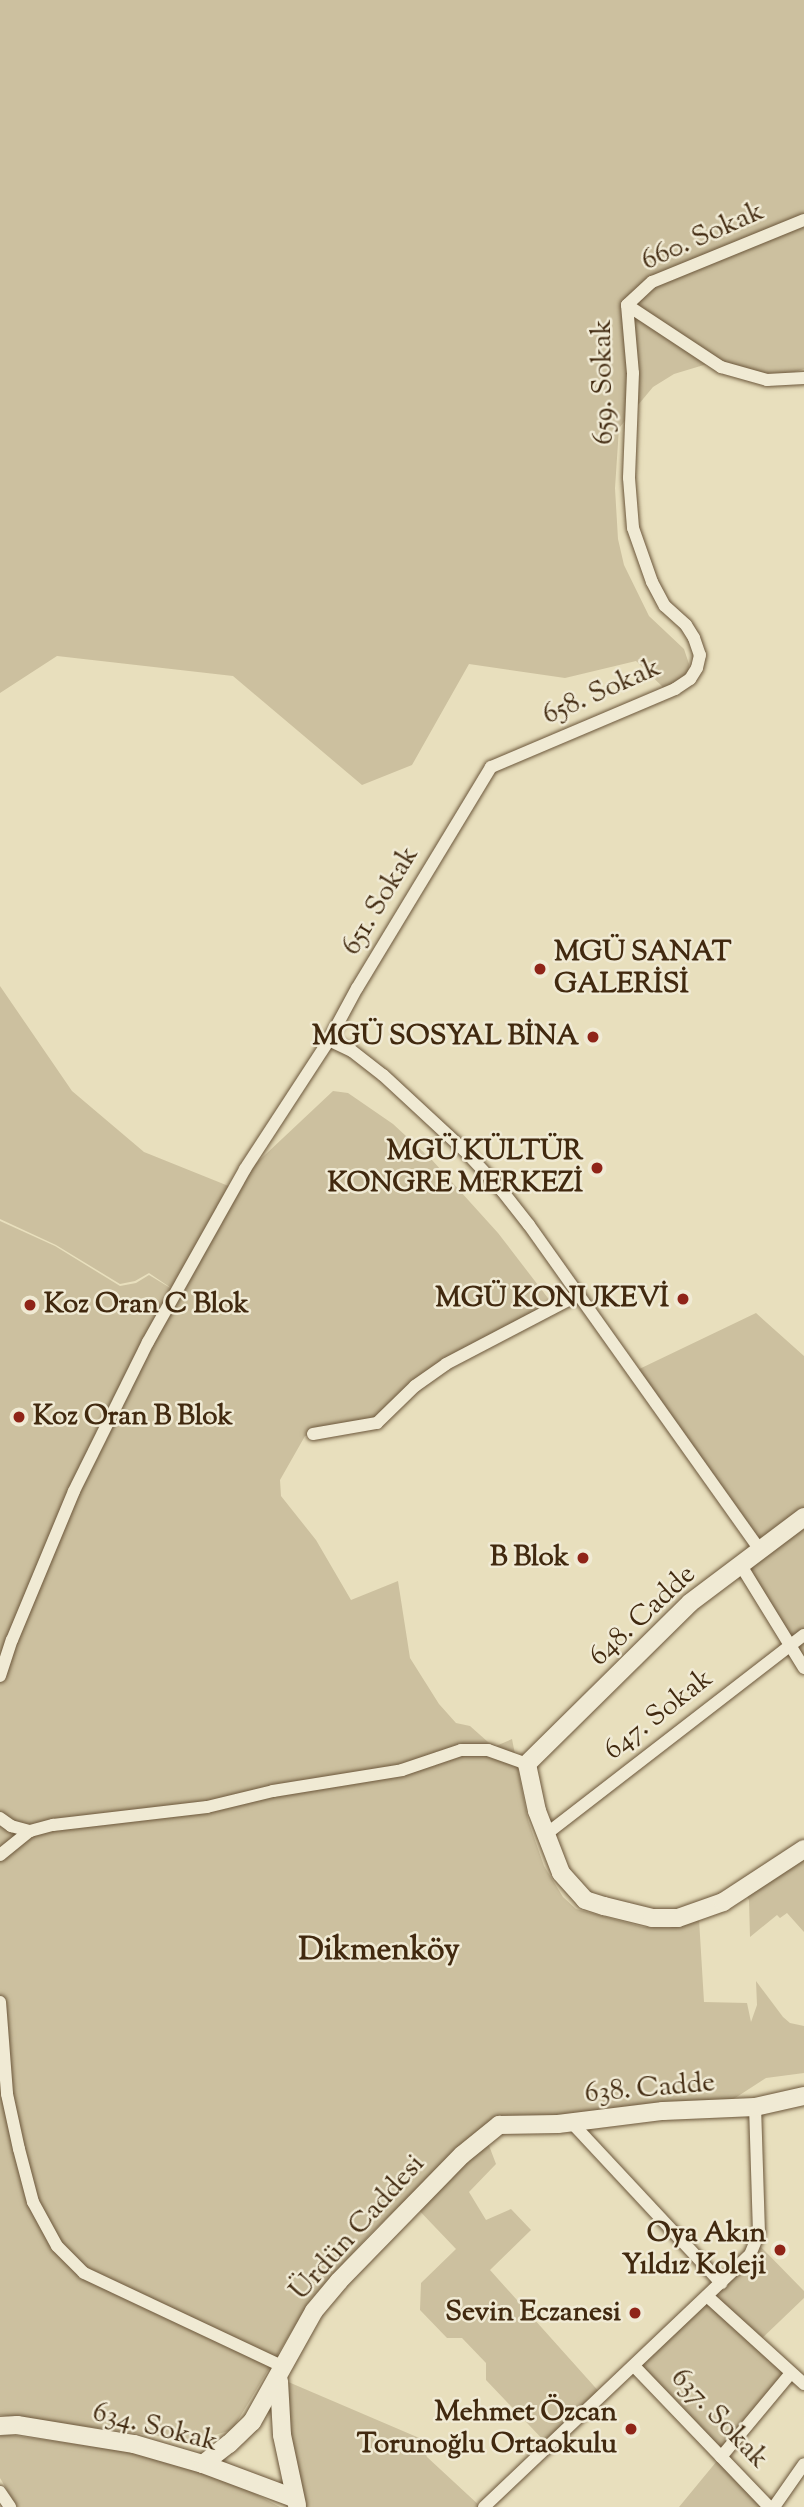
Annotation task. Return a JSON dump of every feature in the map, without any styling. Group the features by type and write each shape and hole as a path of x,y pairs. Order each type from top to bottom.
{"street":[{"name":"660. Sokak","path":"627,305 652,282 804,220"},
{"name":"659. Sokak","path":"627,305 721,367 767,380 804,378"},
{"name":"659. Sokak","path":"627,305 633,373 629,478 633,528 640,555 666,606"},
{"name":"658. Sokak","path":"491,767 675,689 690,679 697,668 700,655 687,625 666,606"},
{"name":"651. Sokak","path":"0,1676 12,1640 75,1491 137,1363 245,1169 329,1040 357,988 491,767"},
{"path":"329,1040 352,1051 383,1074 464,1150 529,1225 760,1550"},
{"path":"313,1434 377,1423 415,1386 446,1364 578,1295"},
{"name":"648. Cadde","path":"527,1764 690,1603 804,1517"},
{"path":"740,1564 804,1668"},
{"name":"647. Sokak","path":"545,1835 804,1634"},
{"path":"0,1855 30,1831 53,1825 207,1807 273,1791 402,1770 461,1750 488,1750 527,1764 545,1835 561,1873 585,1900 652,1918 678,1919 723,1902 804,1849"},
{"path":"0,1818 11,1826 30,1831"},
{"path":"0,2002 7,2094 19,2149 33,2202 57,2246 84,2273 282,2372 282,2435 296,2502"},
{"name":"638. Cadde","path":"499,2125 572,2123 663,2111 755,2107 804,2096"},
{"path":"484,2507 750,2255 759,2238 755,2107"},
{"path":"572,2123 721,2283"},
{"name":"Ürdün Caddesi","path":"203,2464 240,2435 263,2406 314,2311 339,2281 462,2155 499,2125"},
{"path":"707,2296 804,2384"},
{"name":"637. Sokak","path":"634,2366 772,2507"},
{"path":"721,2457 791,2373"},
{"name":"634. Sokak","path":"0,2426 17,2425 134,2444 203,2464 296,2502"},
{"path":"772,2507 804,2464"},
{"path":"0,2493 10,2507"}],"shaded area":[{"path":"0,0 804,0 804,369 779,377 717,361 674,374 653,387 619,428 615,488 618,539 624,565 649,616 684,649 689,664 688,676 667,691 636,661 565,678 469,664 412,765 362,785 233,676 57,656 0,693"},
{"path":"0,986 72,1091 144,1152 231,1187 333,1091 348,1093 393,1124 432,1160 498,1233 551,1302 528,1319 439,1365 381,1415 331,1433 305,1436 280,1480 281,1496 316,1540 351,1600 398,1581 410,1658 439,1704 456,1723 470,1726 496,1746 512,1739 528,1820 544,1866 563,1897 576,1909 643,1927 669,1928 699,1919 704,2002 747,2003 751,2022 757,2005 756,1981 783,2017 790,2023 804,2026 804,2073 766,2078 732,2100 661,2103 556,2117 497,2119 462,2146 371,2233 311,2299 232,2430 194,2441 0,2415 0,1221 55,1246 120,1286 136,1283 149,1275 177,1292 149,1273 135,1281 120,1284 56,1245 0,1219"},
{"path":"756,1313 804,1356 804,1668 740,1564 759,1550 633,1372"},
{"path":"804,1849 804,1932 787,1913 780,1918 777,1915 750,1937 749,1900 743,1891"},
{"path":"485,2135 496,2164 469,2192 486,2220 511,2209 531,2230 490,2270 602,2395 549,2446 486,2380 486,2363 462,2338 447,2338 420,2310 421,2283 456,2249 413,2204"},
{"path":"757,2243 804,2291 804,2298 758,2342 791,2373 721,2457 769,2507 679,2507 721,2456 634,2366"},
{"path":"279,2378 431,2443 425,2452 427,2457 481,2507 298,2507"},
{"path":"10,2435 132,2452 188,2467 248,2490 280,2507 17,2507 0,2478 0,2436"}],"place":[{"name":"MGÜ SANAT GALERİSİ","path":"540,969"},
{"name":"MGÜ SOSYAL BİNA","path":"593,1037"},
{"name":"MGÜ KÜLTÜR KONGRE MERKEZİ","path":"597,1168"},
{"name":"MGÜ KONUKEVİ","path":"683,1299"},
{"name":"Koz Oran C Blok","path":"30,1305"},
{"name":"Koz Oran B Blok","path":"19,1417"},
{"name":"B Blok","path":"583,1558"},
{"name":"Oya Akın Yıldız Koleji","path":"780,2250"},
{"name":"Sevin Eczanesi","path":"635,2313"},
{"name":"Mehmet Özcan Torunoğlu Ortaokulu","path":"631,2429"}],"district":[{"name":"Dikmenköy","path":"379,1951"}]}
